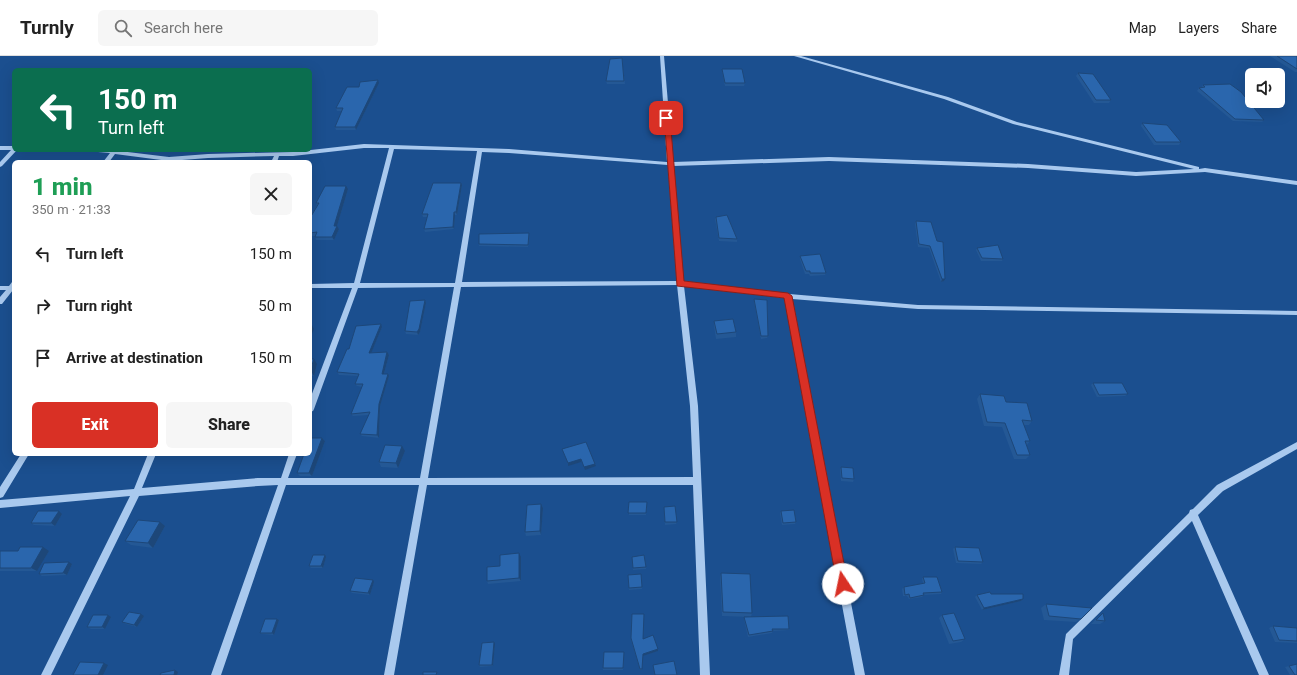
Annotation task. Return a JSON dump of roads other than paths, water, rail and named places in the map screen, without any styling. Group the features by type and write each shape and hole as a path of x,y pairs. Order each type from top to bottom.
{"street":[{"path":"662,56 680,284 694,406 705,675"},
{"path":"796,56 946,98 1015,123 1205,170 1297,183"},
{"path":"312,152 364,146 480,150 670,164 829,159 1028,166 1136,174 1205,170"},
{"path":"312,404 356,286 392,147"},
{"path":"0,148 12,149"},
{"path":"389,675 458,285 480,150"},
{"path":"0,165 12,151"},
{"path":"108,160 114,152 189,160 311,152"},
{"path":"275,160 277,155"},
{"path":"312,286 680,284 788,296 918,307 1297,313"},
{"path":"0,288 12,287"},
{"path":"0,302 12,288"},
{"path":"788,296 860,675"},
{"path":"1064,675 1069,637 1193,513 1220,488 1297,445"},
{"path":"0,494 24,456"},
{"path":"46,675 136,493 151,456"},
{"path":"216,675 292,456"},
{"path":"0,504 258,482 697,481"},
{"path":"1193,513 1264,675"}]}
